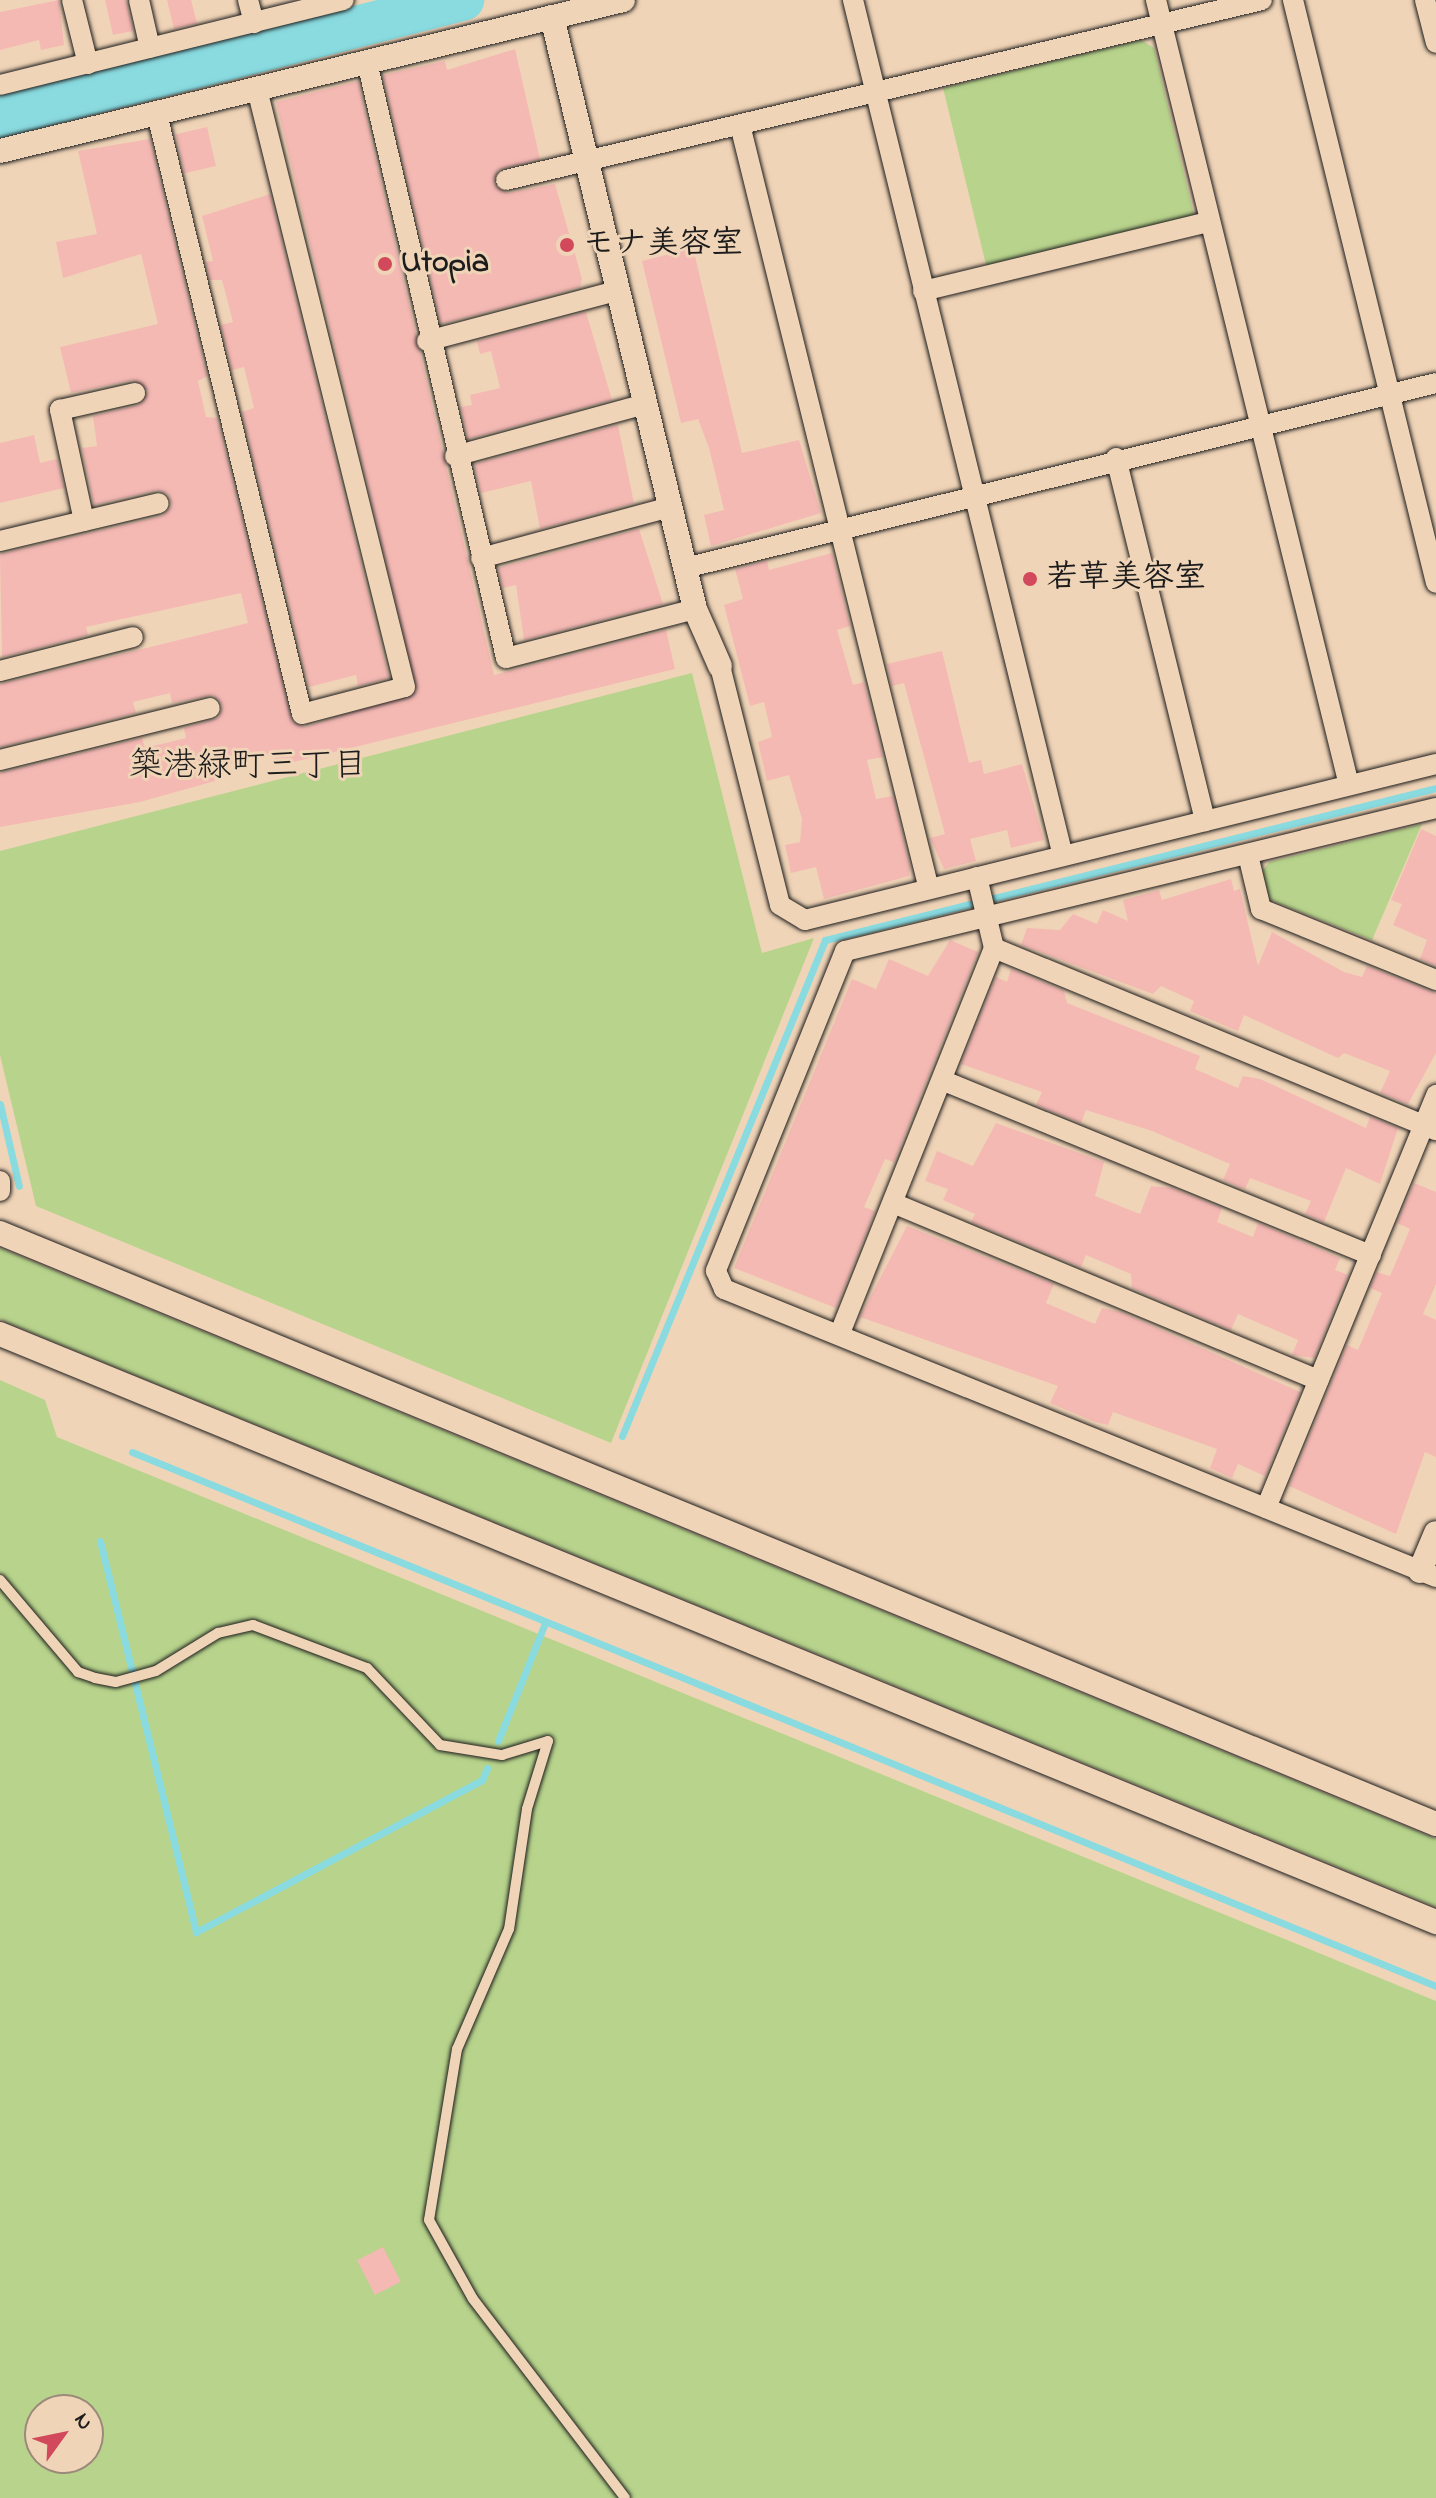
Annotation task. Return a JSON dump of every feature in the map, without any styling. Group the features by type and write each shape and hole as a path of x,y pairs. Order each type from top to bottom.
{"street":[{"path":"72,0 88,64"},
{"path":"139,0 150,48"},
{"path":"248,0 254,23"},
{"path":"0,85 344,0"},
{"path":"0,151 367,62 551,9 623,0"},
{"path":"853,0 1063,856"},
{"path":"1156,0 1258,425 1349,785"},
{"path":"506,180 1262,0"},
{"path":"1293,0 1436,583"},
{"path":"1425,0 1436,43"},
{"path":"551,9 584,161 695,609 720,666 788,914 805,920 929,889 982,899 1248,855 1436,808"},
{"path":"367,62 427,341 506,658 695,609"},
{"path":"157,114 302,714 405,687 257,89"},
{"path":"740,125 929,889"},
{"path":"923,291 1209,222"},
{"path":"427,341 616,291"},
{"path":"685,568 973,493 1436,383"},
{"path":"84,521 60,410 135,393"},
{"path":"455,456 645,404"},
{"path":"1116,458 1205,821"},
{"path":"0,541 159,503"},
{"path":"481,558 670,507"},
{"path":"0,671 133,637"},
{"path":"0,760 210,708"},
{"path":"1436,764 1063,856 982,899 845,951 716,1271 724,1289 840,1333 1428,1574 1436,1533"},
{"path":"1248,855 1261,909 1436,980"},
{"path":"840,1333 944,1081 994,948 982,899"},
{"path":"994,948 1430,1127"},
{"path":"944,1081 1371,1255"},
{"path":"1266,1508 1371,1255 1430,1127 1436,1095"},
{"path":"0,1181 0,1191"},
{"path":"893,1203 1319,1380"},
{"path":"0,1233 1436,1824"},
{"path":"0,1334 1436,1922"}],"lane":[{"path":"0,1580 78,1672 116,1682 156,1671 218,1633 253,1625 367,1668 440,1745 502,1755 548,1741 527,1809 509,1929 451,2075 429,2220 473,2299 625,2498"}],"green space":[{"path":"1141,40 1154,48 1195,219 987,269 943,88"},
{"path":"692,673 762,953 814,938 611,1443 36,1206 0,1055 0,851"},
{"path":"1422,824 1372,940 1270,900 1262,872 1269,862"},
{"path":"0,1248 1436,1839 1436,1907 8,1323 0,1319"},
{"path":"0,1380 45,1400 57,1437 1436,2001 1436,2498 0,2498"}],"building":[{"path":"59,0 64,45 41,50 39,40 0,50 0,12"},
{"path":"105,0 126,0 133,31 113,35"},
{"path":"167,0 191,0 197,23 174,29"},
{"path":"515,49 540,159 498,170 494,184 508,193 555,184 582,279 580,287 441,324 383,75 445,61 447,70"},
{"path":"358,81 494,675 666,630 675,669 277,766 273,753 212,768 215,781 140,802 0,827 0,773 142,738 145,748 186,738 184,728 218,718 223,706 213,695 172,703 170,693 133,702 136,713 0,747 0,684 248,623 241,593 86,627 88,635 2,657 0,554 162,516 172,506 168,494 157,490 94,505 82,448 97,446 93,416 139,405 148,391 133,380 71,393 60,347 158,324 141,254 63,278 56,242 97,234 78,151 150,139 207,376 198,381 206,417 217,418 292,722 305,727 417,691 276,102"},
{"path":"207,127 216,166 185,173 176,134"},
{"path":"270,194 389,678 358,686 356,675 309,687 242,412 254,408 244,367 232,370 221,325 233,322 222,280 210,280 206,262 213,261 202,216"},
{"path":"693,248 742,453 799,440 821,513 711,546 704,515 724,510 709,448 698,419 681,423 642,261"},
{"path":"586,312 612,400 468,439 461,407 472,405 470,395 500,388 491,351 480,354 477,341"},
{"path":"618,425 634,503 540,529 531,481 481,493 474,464"},
{"path":"34,435 40,463 57,459 64,488 0,503 0,443"},
{"path":"639,529 663,604 524,640 516,585 503,588 498,568"},
{"path":"832,553 850,626 837,630 853,685 864,682 883,757 867,760 876,799 893,796 910,867 909,876 824,899 816,867 791,873 785,845 800,842 802,819 789,775 767,781 758,742 772,737 764,702 750,706 724,605 743,599 735,569 767,561 769,570"},
{"path":"942,651 969,763 981,760 984,774 1022,764 1044,840 1011,848 1007,830 970,839 976,861 944,869 930,838 945,834 904,683 892,686 887,664"},
{"path":"1421,829 1436,836 1436,966 1420,959 1427,940 1393,925 1402,904 1391,900"},
{"path":"1231,879 1234,891 1240,889 1258,966 1272,932 1344,972 1362,977 1367,966 1436,993 1436,1053 1408,1104 1380,1093 1390,1071 1344,1053 1338,1058 1244,1015 1238,1031 1190,1011 1194,1001 1161,986 1153,994 1021,945 1027,928 1060,930 1073,914 1097,924 1103,910 1128,921 1123,900 1159,890 1162,900"},
{"path":"950,940 978,952 894,1162 885,1159 864,1207 875,1211 836,1308 734,1268 852,979 876,989 889,959 928,976"},
{"path":"1011,969 1064,991 1067,1003 1200,1056 1195,1069 1238,1088 1243,1076 1260,1079 1366,1128 1370,1117 1398,1128 1380,1184 1346,1168 1324,1222 1305,1214 1311,1201 1250,1178 1245,1189 1223,1180 1230,1164 1152,1131 1086,1110 1081,1123 1036,1105 1042,1092 961,1064 996,977 1007,982"},
{"path":"996,1123 1104,1162 1095,1196 1140,1214 1151,1186 1172,1188 1222,1208 1217,1222 1253,1237 1258,1223 1340,1258 1335,1270 1348,1275 1314,1358 1292,1355 1298,1340 1238,1314 1231,1330 1132,1288 1131,1274 1086,1255 1081,1267 971,1222 975,1214 943,1200 948,1189 925,1181 937,1151 973,1166"},
{"path":"1414,1183 1436,1192 1436,1284 1423,1314 1436,1320 1436,1457 1425,1452 1396,1534 1289,1486 1347,1345 1358,1350 1382,1293 1370,1288 1377,1272 1390,1276 1410,1229 1397,1223"},
{"path":"907,1226 1054,1284 1046,1303 1095,1324 1102,1308 1121,1312 1300,1392 1265,1476 1238,1464 1232,1478 1210,1468 1217,1449 1113,1412 1108,1425 1095,1422 1050,1403 1058,1386 860,1317"},
{"path":"383,2247 401,2282 375,2295 357,2260"}],"waterway":[{"path":"0,117 463,0"},
{"path":"622,1436 825,940 1436,788"},
{"path":"0,1104 19,1186"},
{"path":"132,1452 1436,1986"},
{"path":"100,1541 196,1932 482,1780 487,1768"},
{"path":"498,1741 545,1623"}],"place":[{"name":"モナ美容室","path":"567,245"},
{"name":"Utopia","path":"385,264"},
{"name":"若草美容室","path":"1030,579"}],"district":[{"name":"築港緑町三丁目","path":"248,768"}]}
